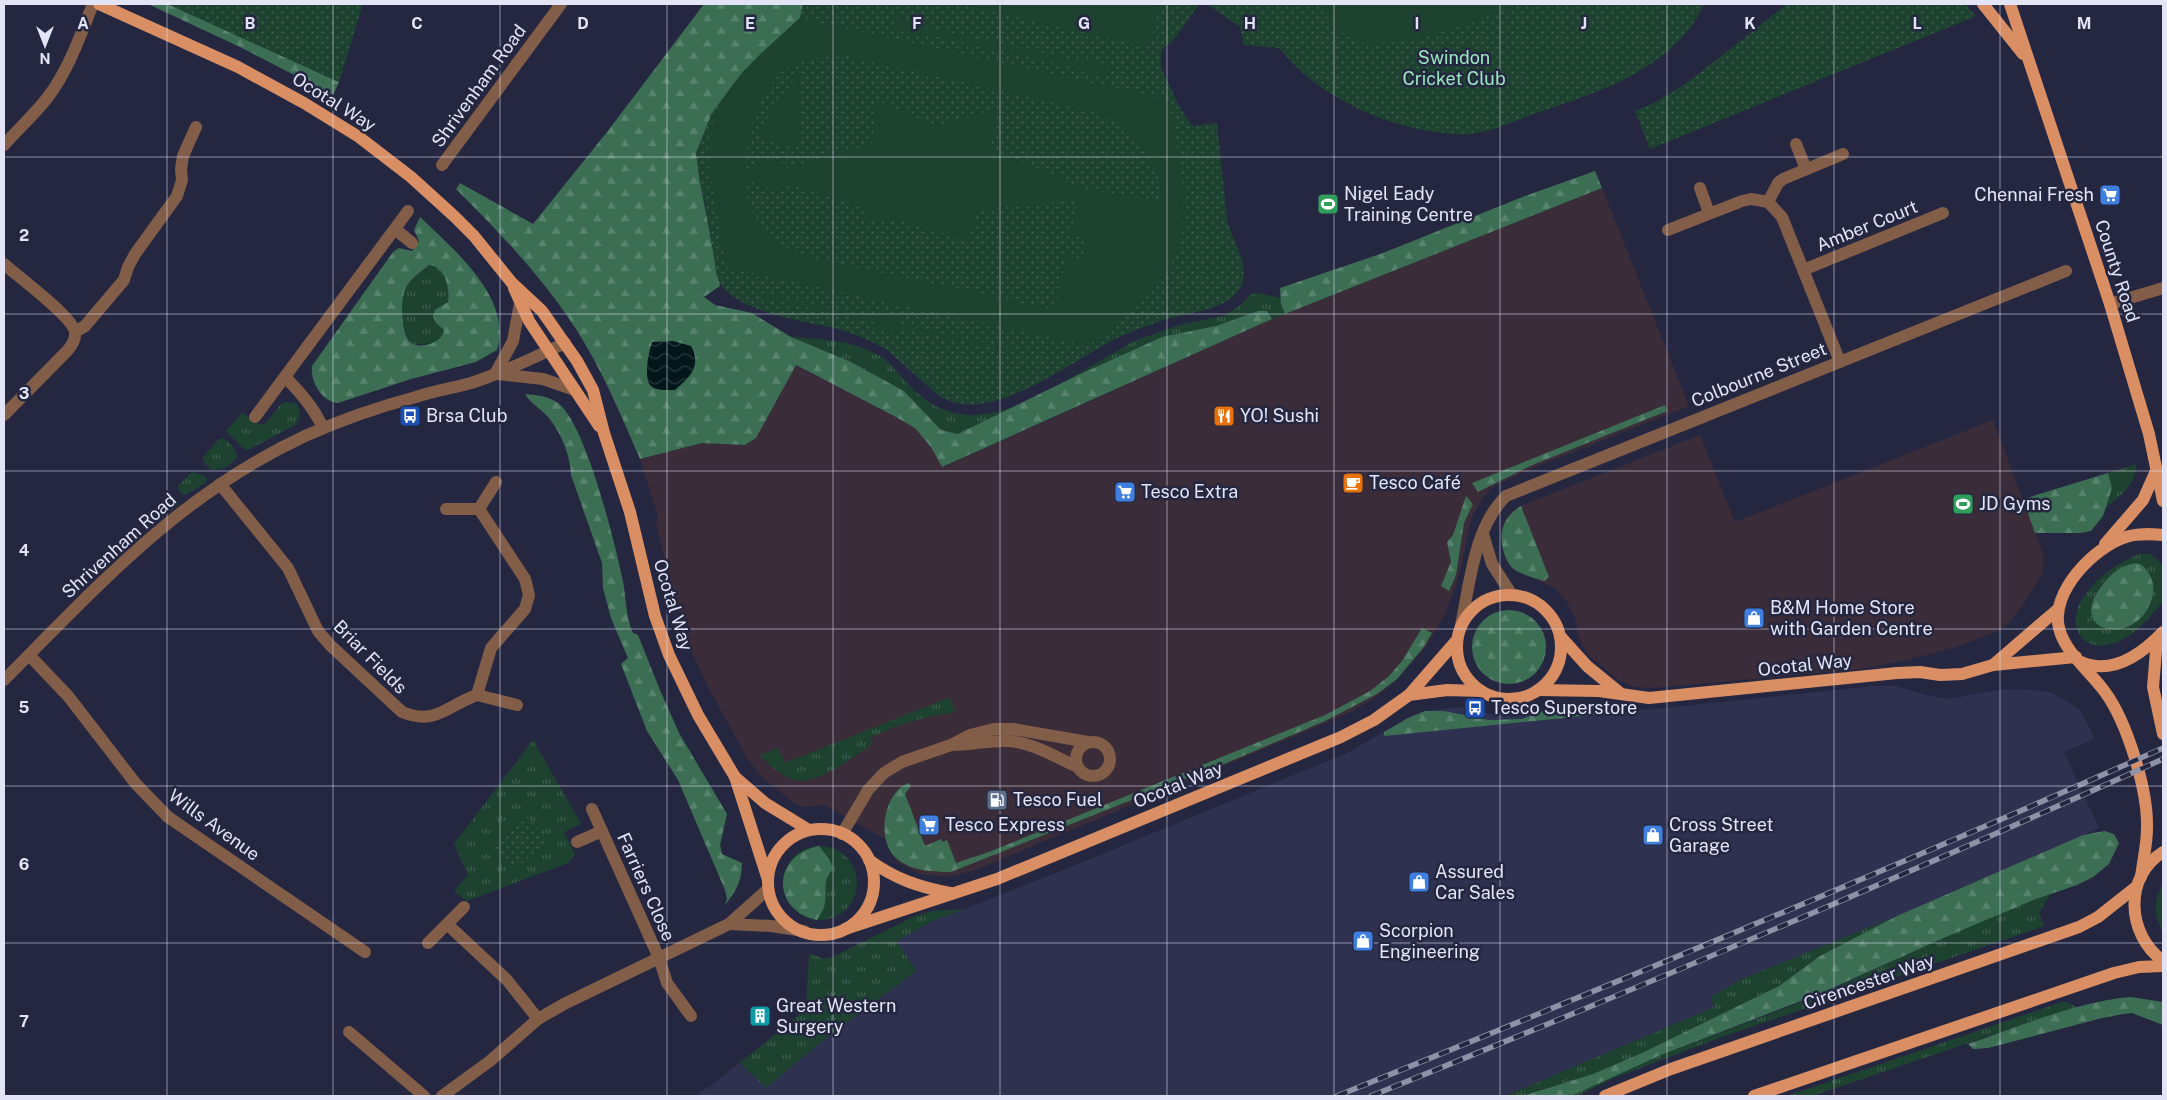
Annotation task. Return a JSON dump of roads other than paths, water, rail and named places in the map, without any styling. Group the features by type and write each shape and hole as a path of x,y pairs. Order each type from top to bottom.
{"main road":[{"name":"Ocotal Way","path":"99,4 238,68 304,102 359,137 411,177 462,224 512,284 538,306 566,343 590,383 625,497 648,591 669,655 705,729 735,778 768,885"},
{"name":"County Road","path":"1983,4 2026,57"},
{"name":"County Road","path":"2010,4 2026,57 2061,153 2110,304 2149,434 2163,500"},
{"name":"Ocotal Way","path":"512,284 529,321 604,432"},
{"path":"2156,470 2142,500 2099,552 2076,574 2063,593 2057,610 2058,626 2063,641 2112,703 2136,764 2144,791 2147,818 2134,907 2137,928 2151,951 2163,961"},
{"path":"2099,552 2128,536 2139,534 2163,536"},
{"path":"1512,595 1525,597 1544,608 1556,624 1560,636 1561,651 1557,666 1549,680 1538,690 1521,698 1509,699 1491,696 1480,691 1462,671 1457,656 1457,640 1461,625 1470,612 1482,602 1496,596 1512,595"},
{"name":"Ocotal Way","path":"1993,665 2057,610"},
{"name":"Ocotal Way","path":"1538,690 1568,690 1648,698 1897,673 1962,674 1993,665 2079,659 2100,666 2117,664 2142,653 2160,635"},
{"path":"2160,635 2153,687 2163,734"},
{"path":"1560,636 1592,670 1620,694"},
{"name":"Ocotal Way","path":"845,929 1004,876 1341,737 1374,720 1410,695 1457,640"},
{"name":"Ocotal Way","path":"1410,695 1447,690 1480,691"},
{"name":"Ocotal Way","path":"735,778 765,803 809,830"},
{"path":"869,860 874,874 872,896 862,915 845,929 825,934 804,932 790,924 779,914 768,885 773,861 783,846 798,835 809,830 826,830 842,834 855,842 869,860 886,872 906,882 953,893"},
{"name":"Cirencester Way","path":"1605,1096 1671,1069 2079,927 2098,917 2138,882 2149,864 2163,852"},
{"path":"1754,1096 2106,976 2139,967 2163,966"}],"street":[{"path":"4,145 43,103 57,84 70,59 93,4"},
{"name":"Shrivenham Road","path":"442,165 561,4"},
{"path":"75,332 85,326 124,280 135,254 177,196 182,180 183,156 196,127"},
{"path":"1796,144 1806,169"},
{"path":"1668,230 1709,213 1751,199 1768,202 1778,183 1789,176 1843,154"},
{"path":"1700,188 1709,213"},
{"name":"Amber Court","path":"1768,202 1782,217 1840,362"},
{"path":"255,417 408,211"},
{"name":"Amber Court","path":"1803,270 1944,213"},
{"path":"395,229 412,243"},
{"path":"4,264 67,318 75,332 74,339 68,350 4,416"},
{"name":"Colbourne Street","path":"1461,625 1483,532 1489,515 1506,496 2066,271"},
{"path":"2110,304 2163,288"},
{"path":"520,303 512,342 495,374 544,379 575,390"},
{"name":"Shrivenham Road","path":"4,680 141,544 188,506 220,484 278,450 323,428 390,404 472,383 566,343"},
{"path":"285,377 304,395 323,428"},
{"path":"479,509 496,482"},
{"name":"Briar Fields","path":"220,484 288,568 318,631 402,712 414,717 430,717 477,695"},
{"path":"446,509 479,509"},
{"path":"479,509 525,578 529,595 525,609 491,648 477,695 517,705"},
{"path":"1483,532 1492,564 1512,595"},
{"name":"Wills Avenue","path":"28,655 68,696 136,784 168,816 365,952"},
{"path":"842,834 868,790 877,779 902,762 951,745 970,735 1004,728 1088,742 1093,741 1103,744 1110,752 1110,763 1106,771 1095,776 1085,774 1078,767 1037,749 1011,741 951,745"},
{"path":"1078,767 1076,763 1077,752 1083,744 1088,742"},
{"name":"Farriers Close","path":"592,809 659,958 667,983 691,1016"},
{"name":"Farriers Close","path":"577,842 602,831"},
{"name":"Farriers Close","path":"442,1096 490,1061 538,1019 564,1004 729,924 768,885"},
{"path":"428,943 464,907"},
{"path":"447,924 507,980 538,1019"},
{"name":"Farriers Close","path":"729,924 771,926 804,932"},
{"path":"349,1032 424,1096"}],"water":[{"path":"673,341 691,346 695,359 693,371 675,390 656,389 651,386 647,377 647,364 652,342"}],"railway":[{"path":"1337,1096 1752,926 2163,748"},
{"path":"1371,1096 1769,932 2163,759"}],"place":[{"name":"Chennai Fresh","path":"2110,195"},
{"name":"Nigel Eady Training Centre","path":"1328,204"},
{"name":"Brsa Club","path":"410,416"},
{"name":"YO! Sushi","path":"1224,416"},
{"name":"Tesco Café","path":"1353,483"},
{"name":"Tesco Extra","path":"1125,492"},
{"name":"JD Gyms","path":"1963,504"},
{"name":"B&M Home Store with Garden Centre","path":"1754,618"},
{"name":"Tesco Superstore","path":"1475,708"},
{"name":"Tesco Fuel","path":"997,800"},
{"name":"Tesco Express","path":"929,825"},
{"name":"Cross Street Garage","path":"1653,835"},
{"name":"Assured Car Sales","path":"1419,882"},
{"name":"Scorpion Engineering","path":"1363,941"},
{"name":"Great Western Surgery","path":"760,1016"}],"park label":[{"name":"Swindon Cricket Club","path":"1454,68"}]}
